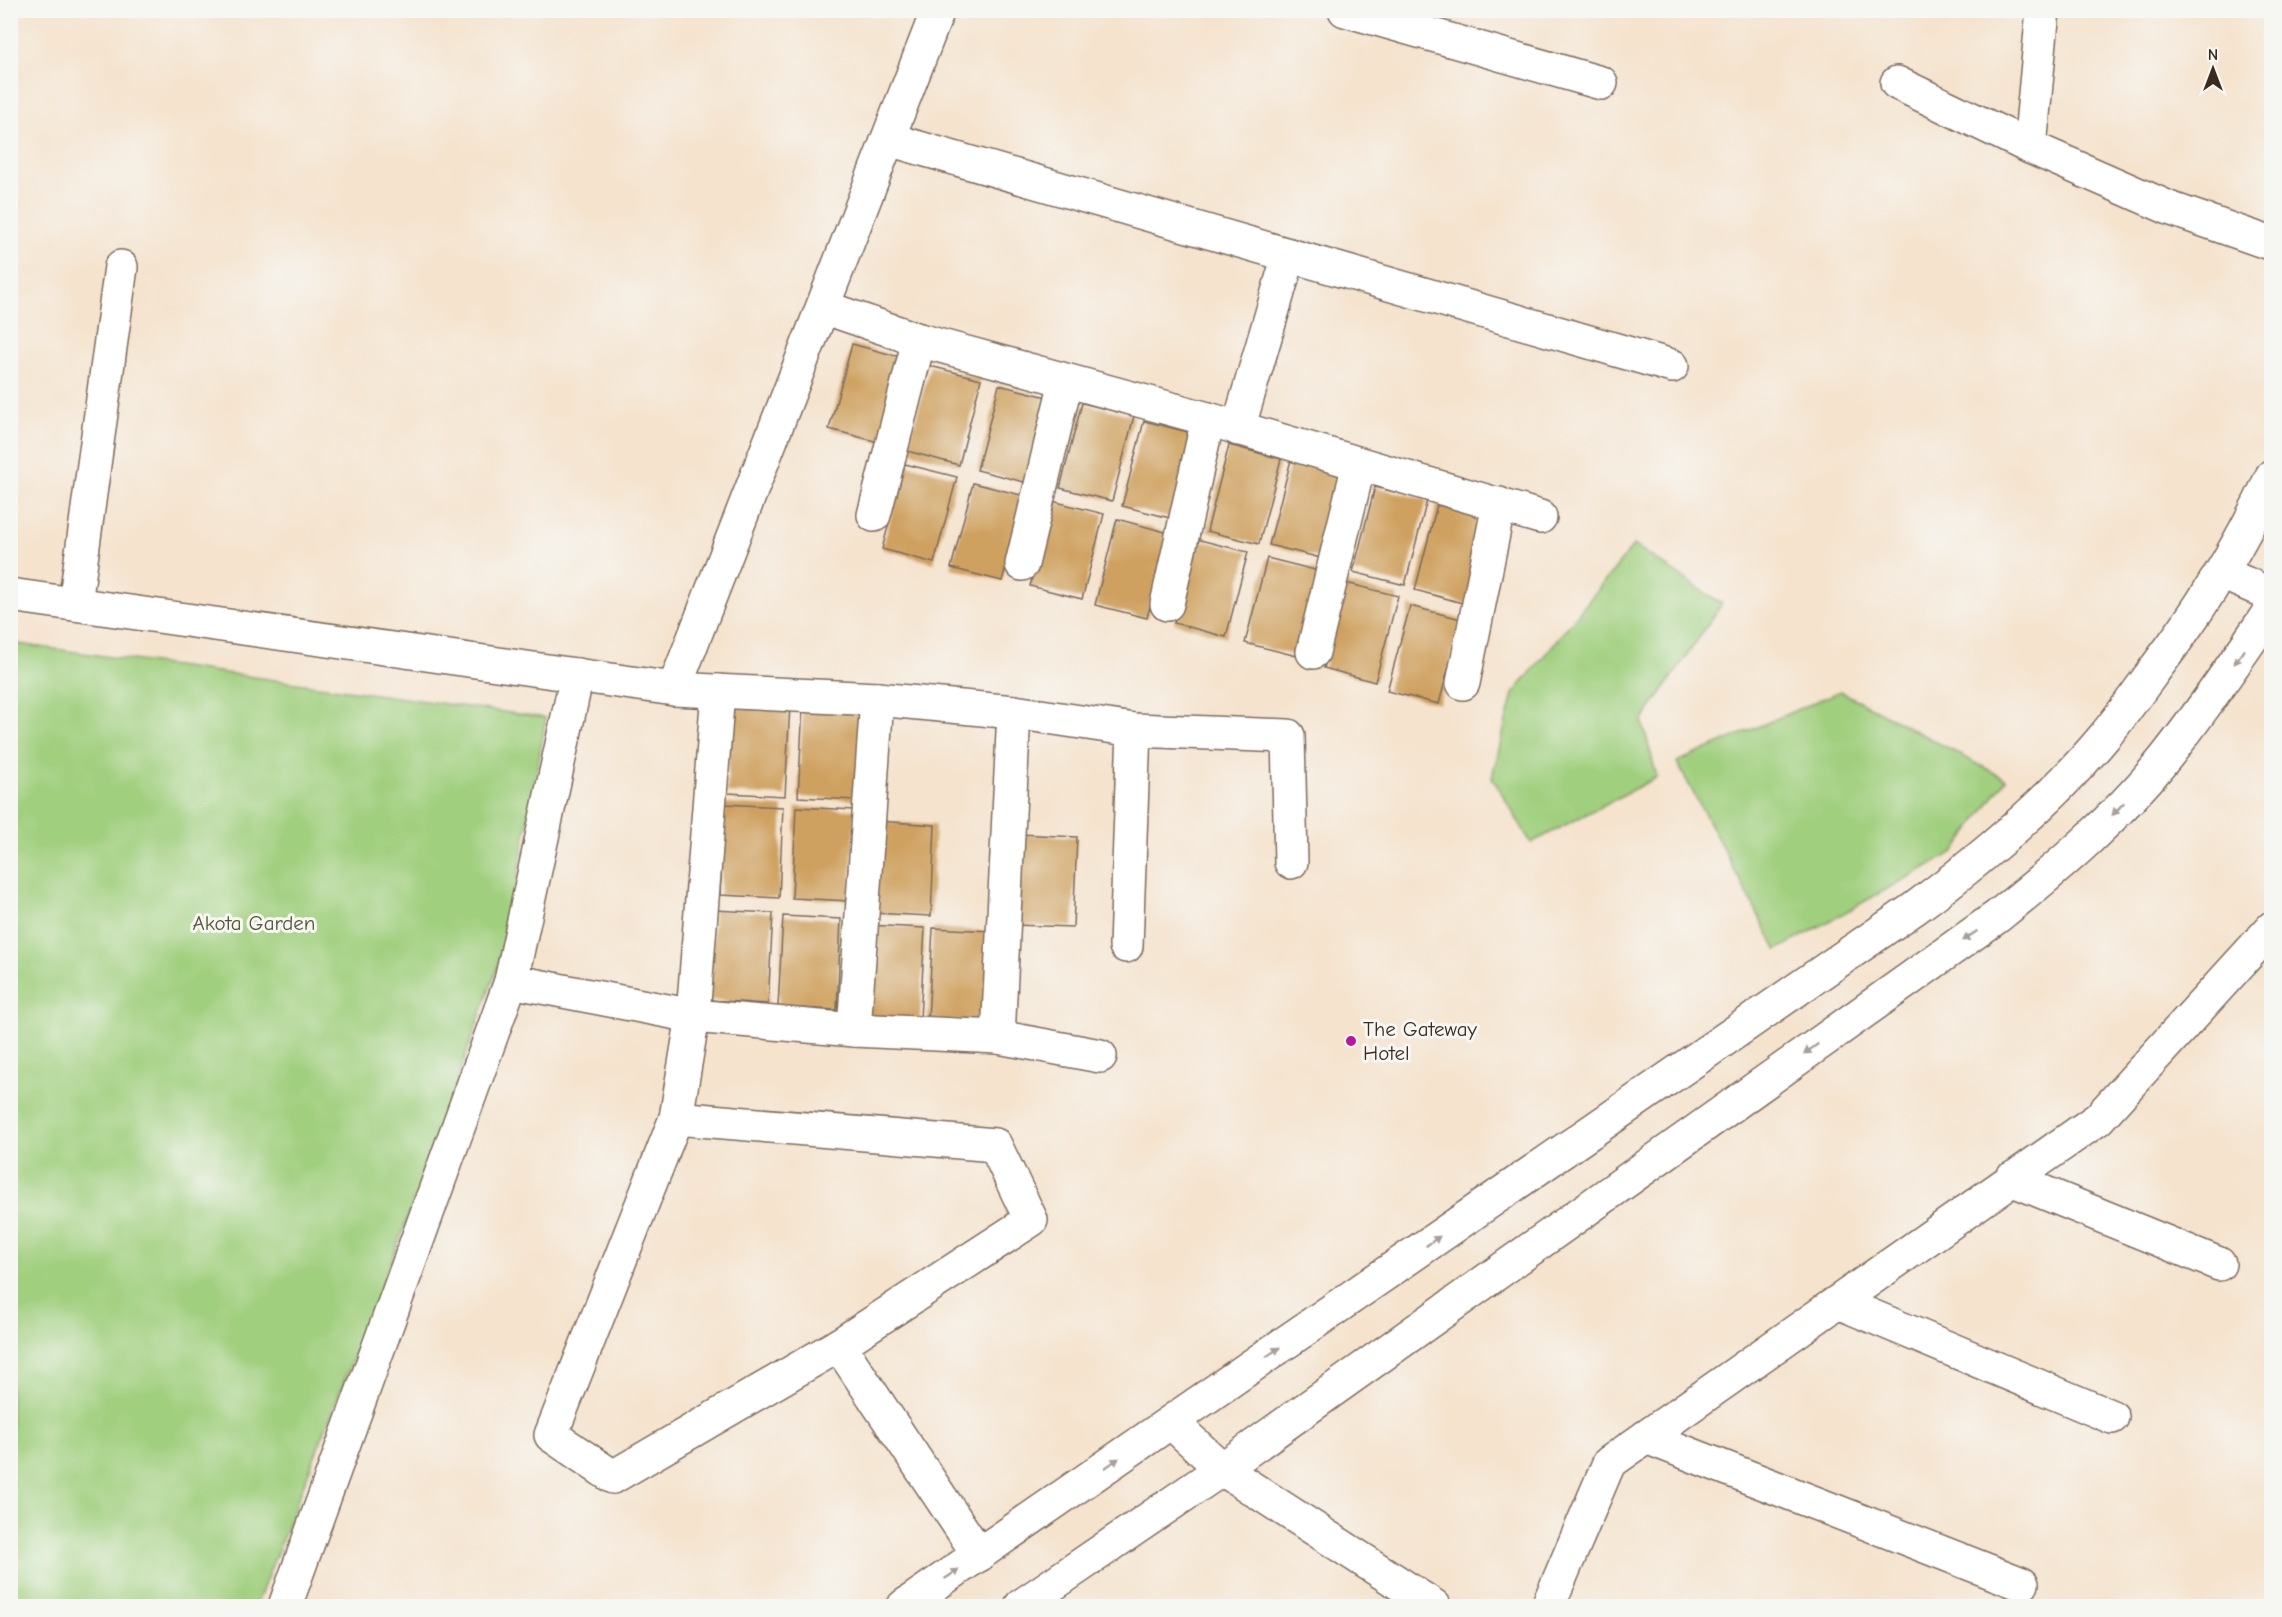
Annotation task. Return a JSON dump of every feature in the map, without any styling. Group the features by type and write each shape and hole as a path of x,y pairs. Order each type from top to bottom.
{"street":[{"path":"674,689 938,10"},
{"path":"1345,10 1601,83"},
{"path":"2030,147 2043,10"},
{"path":"1897,83 2030,147 2169,208 2271,244"},
{"path":"888,139 1672,366"},
{"path":"1167,604 1223,424 1289,255"},
{"path":"75,604 121,267"},
{"path":"823,307 920,340 1223,424 1540,517"},
{"path":"874,515 920,340"},
{"path":"1022,564 1066,381"},
{"path":"1313,652 1359,464"},
{"path":"903,1606 1905,915 1968,869 2038,807 2104,737 2209,594 2249,528 2271,476"},
{"path":"1463,683 1499,504"},
{"path":"2222,573 2271,595"},
{"path":"10,595 674,689 877,699 1014,712 1134,730 1288,736 1291,862"},
{"path":"1021,1606 1222,1469 1988,922 2053,873 2109,819 2166,758 2271,608"},
{"path":"285,1606 511,981 577,675"},
{"path":"676,1118 995,1144 1031,1220 839,1345 613,1478 551,1435 676,1118 693,1016 718,691"},
{"path":"854,1030 877,699"},
{"path":"999,1037 1014,712"},
{"path":"1126,946 1134,730"},
{"path":"1548,1606 1609,1463 2098,1119 2271,928"},
{"path":"511,981 693,1016 854,1030 999,1037 1100,1056"},
{"path":"2011,1179 2219,1264"},
{"path":"1838,1302 2112,1417"},
{"path":"839,1345 979,1555"},
{"path":"1171,1422 1222,1469 1434,1606"},
{"path":"1646,1437 2022,1584"}],"green space":[{"path":"1634,545 1722,604 1642,721 1657,777 1531,843 1492,777 1513,694"},
{"name":"Akota Garden","path":"11,643 546,718 506,943 398,1244 256,1606 11,1606"},
{"path":"1840,691 2006,779 1954,852 1777,950 1677,762"}],"building":[{"path":"852,344 904,358 882,443 829,429"},
{"path":"930,366 981,379 959,465 907,451"},
{"path":"999,385 1051,398 1028,483 977,470"},
{"path":"1082,403 1134,416 1112,501 1060,488"},
{"path":"1144,421 1196,434 1174,519 1122,506"},
{"path":"1229,445 1281,459 1259,544 1207,531"},
{"path":"1291,460 1343,473 1321,558 1269,545"},
{"path":"905,464 957,477 934,563 882,549"},
{"path":"973,483 1025,496 1002,581 951,568"},
{"path":"1375,487 1427,500 1405,585 1353,572"},
{"path":"1052,501 1104,514 1082,599 1030,586"},
{"path":"1437,505 1489,518 1466,604 1415,590"},
{"path":"1117,519 1169,533 1147,618 1095,605"},
{"path":"1196,539 1248,552 1226,637 1174,623"},
{"path":"1267,558 1319,571 1297,656 1245,643"},
{"path":"1346,583 1398,596 1375,682 1324,668"},
{"path":"1410,606 1461,619 1439,704 1387,691"},
{"path":"731,702 790,705 785,796 727,793"},
{"path":"803,706 861,709 856,800 798,797"},
{"path":"725,804 783,807 779,898 720,895"},
{"path":"796,807 855,810 850,901 792,898"},
{"path":"877,821 935,825 931,916 872,913"},
{"path":"1019,834 1077,837 1073,927 1014,925"},
{"path":"714,910 773,913 768,1004 709,1000"},
{"path":"783,916 841,919 837,1010 778,1007"},
{"path":"866,925 925,928 920,1020 862,1016"},
{"path":"933,928 991,931 987,1022 928,1020"}],"place":[{"name":"The Gateway Hotel","path":"1351,1041"}]}
